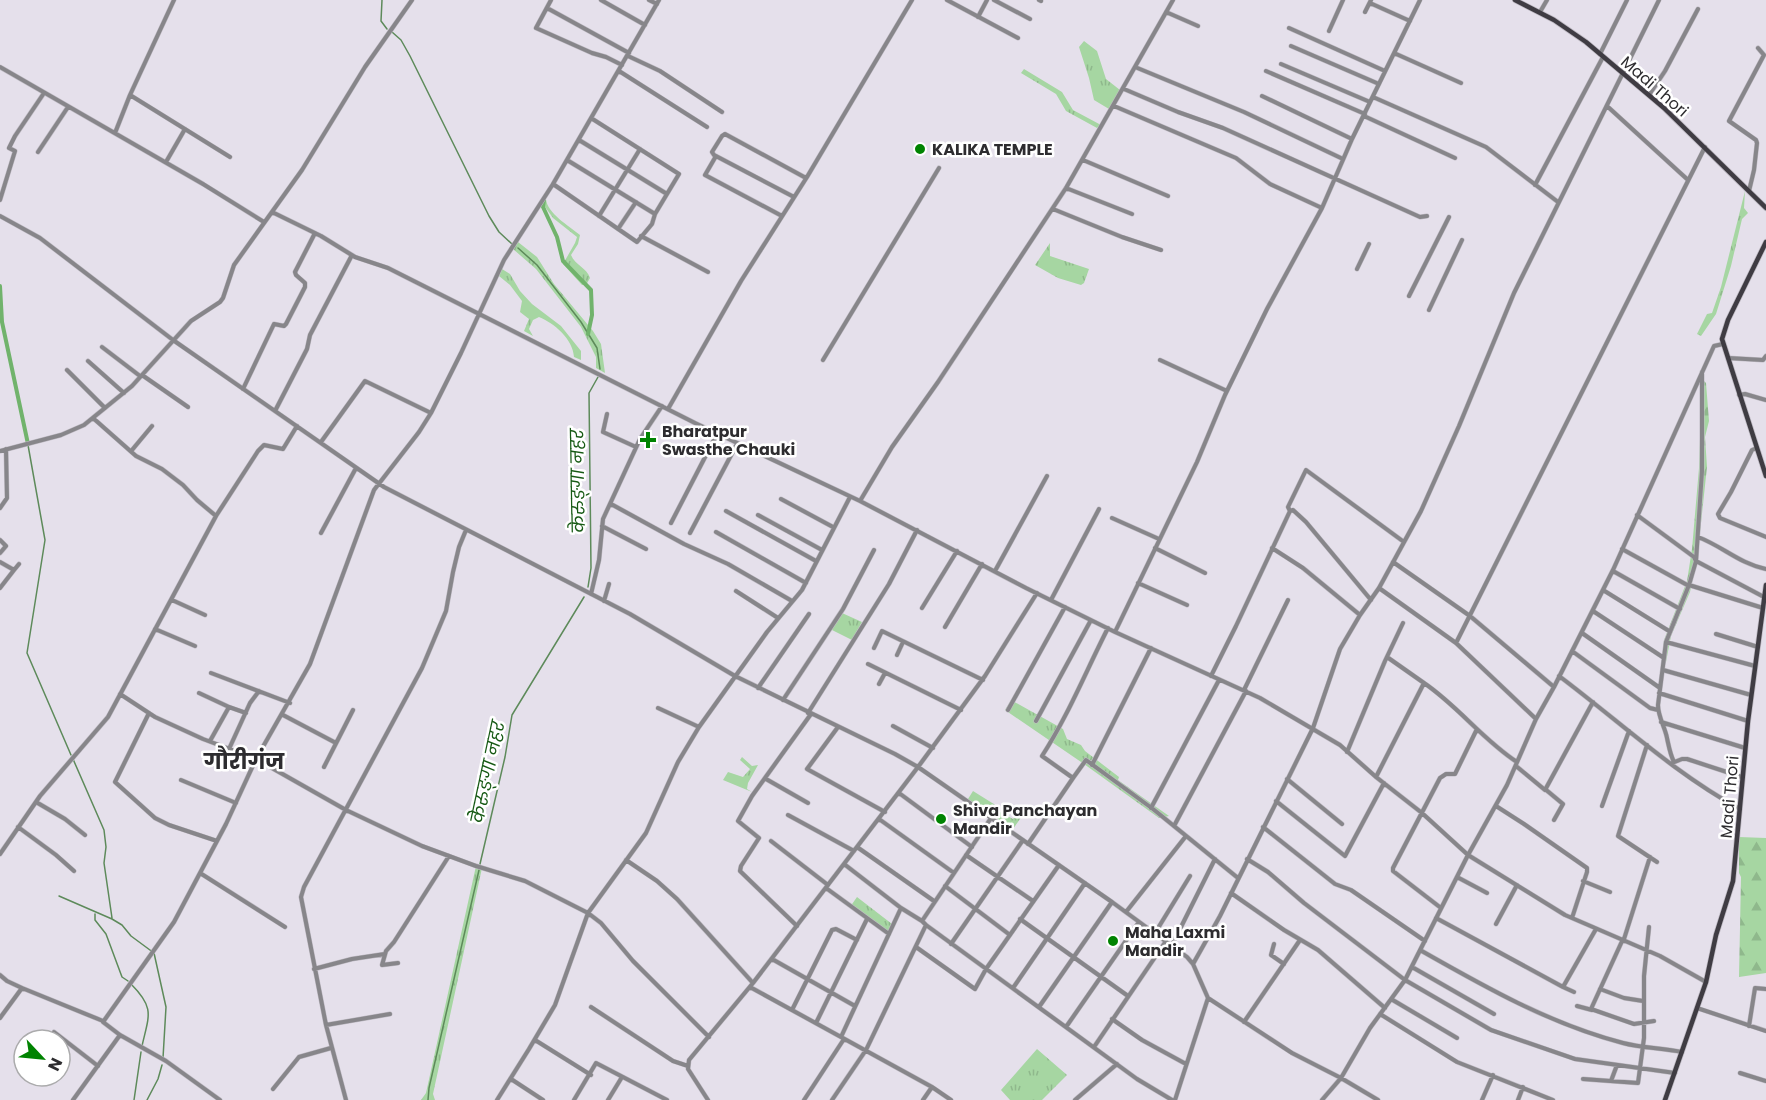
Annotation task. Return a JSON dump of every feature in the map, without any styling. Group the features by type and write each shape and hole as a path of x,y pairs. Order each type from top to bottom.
{"main road":[{"name":"Madi Thori","path":"1515,0 1569,29 1601,55 1649,95 1766,207"},
{"path":"1766,242 1723,334 1723,344 1766,476"},
{"name":"Madi Thori","path":"1665,1100 1706,982 1716,934 1733,881 1748,721 1766,585"}],"street":[{"path":"115,133 174,0"},
{"path":"0,451 68,433 84,425 124,393 191,321 216,306 223,298 234,265 302,170 365,67 412,0"},
{"path":"551,0 536,28 622,65"},
{"path":"601,0 645,25"},
{"path":"103,1022 168,932 217,842 256,759 290,703 319,646 374,490 431,413 504,260 553,184 658,2 649,0"},
{"path":"668,409 741,281 806,178 912,0"},
{"path":"947,0 1018,38"},
{"path":"978,17 987,0"},
{"path":"994,0 1030,19"},
{"path":"860,501 892,447 1053,209 1124,89 1173,0"},
{"path":"1329,31 1343,0"},
{"path":"1115,632 1197,462 1227,391 1267,309 1322,208 1352,139 1420,0"},
{"path":"1540,12 1547,0"},
{"path":"1535,185 1627,0"},
{"path":"1193,964 1313,728 1340,649 1379,588 1421,511 1457,432 1514,293 1659,0"},
{"path":"1365,12 1370,2 1410,21"},
{"path":"547,8 660,71 722,112"},
{"path":"1649,95 1665,71 1698,9"},
{"path":"1166,12 1197,26"},
{"path":"1290,28 1385,71"},
{"path":"1291,46 1379,84"},
{"path":"1749,191 1757,142 1729,120 1764,55 1758,48"},
{"path":"1394,53 1461,83"},
{"path":"1281,64 1370,102"},
{"path":"0,67 166,162 264,222"},
{"path":"1135,67 1244,112 1343,159"},
{"path":"619,71 707,127"},
{"path":"1266,71 1455,158"},
{"path":"1124,89 1178,112 1214,124 1420,217 1427,216"},
{"path":"0,200 15,151 9,148 44,93"},
{"path":"130,95 230,157"},
{"path":"1262,96 1352,139"},
{"path":"1373,97 1486,147 1558,202"},
{"path":"1114,106 1194,138 1236,158 1270,184 1322,208"},
{"path":"1607,106 1688,180"},
{"path":"38,152 68,107"},
{"path":"553,184 637,242 651,225 679,174 591,118"},
{"path":"166,162 185,129"},
{"path":"794,197 712,152 724,134 806,178"},
{"path":"579,140 667,194"},
{"path":"1456,643 1705,147"},
{"path":"599,216 640,149"},
{"path":"716,156 705,175 782,216"},
{"path":"567,160 655,214"},
{"path":"1083,160 1168,196"},
{"path":"823,360 939,168"},
{"path":"1066,188 1132,214"},
{"path":"618,229 636,202"},
{"path":"1053,209 1161,250"},
{"path":"272,212 315,233 352,255 388,268 737,444 850,496 1090,620 1245,690 1334,741 1422,813 1468,855 1572,918 1647,949 1706,982"},
{"path":"0,216 48,244 173,340 378,483 466,531 630,614 735,676 918,767 1172,945 1193,964 1208,999 1292,1053 1378,1100"},
{"path":"1409,296 1449,218"},
{"path":"243,389 274,324 284,326 286,324 304,287 305,283 295,272 315,233"},
{"path":"641,236 708,272"},
{"path":"1429,310 1462,240"},
{"path":"1357,269 1369,244"},
{"path":"275,411 307,350 310,335 352,255"},
{"path":"1322,1100 1341,1078 1370,1028 1412,967 1468,855 1496,806 1536,719 1593,611 1714,346 1723,344"},
{"path":"102,347 188,407"},
{"path":"1728,358 1763,360 1766,356"},
{"path":"1160,360 1227,391"},
{"path":"88,361 124,393"},
{"path":"67,370 105,408"},
{"path":"1672,763 1658,710 1659,693 1669,631 1680,609 1696,561 1702,471 1702,372"},
{"path":"321,442 365,381 431,413"},
{"path":"1739,395 1745,394 1764,399 1765,393"},
{"path":"591,594 599,560 603,519 636,447 662,406"},
{"path":"607,414 603,432 636,447"},
{"path":"93,417 139,458 162,469 183,485 216,516"},
{"path":"132,450 152,426"},
{"path":"0,852 66,763 108,717 216,516 261,448 264,445 283,449 297,426"},
{"path":"671,523 717,434"},
{"path":"690,533 737,444"},
{"path":"1757,448 1752,450 1718,514 1720,518 1766,537"},
{"path":"0,508 7,498 6,449"},
{"path":"321,534 356,468"},
{"path":"1211,676 1290,511 1288,507 1306,470 1404,542"},
{"path":"995,572 1047,476"},
{"path":"504,1100 498,1098 555,1005 588,912 646,833 678,762 699,727 806,583 850,496"},
{"path":"781,499 833,527"},
{"path":"611,504 684,544 728,564 792,601"},
{"path":"1051,600 1099,509"},
{"path":"1290,511 1293,510 1306,522 1371,600"},
{"path":"726,511 816,561"},
{"path":"758,515 822,550"},
{"path":"1637,515 1694,557 1696,561 1764,597"},
{"path":"1112,518 1159,539"},
{"path":"602,526 646,549"},
{"path":"797,926 740,871 759,838 739,824 738,818 810,713 889,584 916,530"},
{"path":"346,1100 326,1025 301,897 397,717 438,632 446,611 459,547 466,531"},
{"path":"716,532 806,583"},
{"path":"1698,537 1717,545 1744,563 1766,569"},
{"path":"0,540 6,545 0,553"},
{"path":"1155,548 1205,573"},
{"path":"1272,548 1304,568 1360,615"},
{"path":"1622,549 1689,585 1763,608"},
{"path":"783,700 843,609 874,550"},
{"path":"922,608 957,550"},
{"path":"0,562 14,570"},
{"path":"1393,562 1470,616 1554,687"},
{"path":"0,588 19,564"},
{"path":"945,627 982,564"},
{"path":"1612,570 1680,609"},
{"path":"1138,583 1187,605"},
{"path":"604,601 609,584"},
{"path":"1379,588 1456,643 1536,719"},
{"path":"1603,590 1669,631"},
{"path":"736,591 778,618"},
{"path":"708,1100 688,1066 689,1060 751,985 899,794 983,680 1037,593"},
{"path":"172,600 205,615"},
{"path":"1174,826 1245,690 1288,600"},
{"path":"1008,710 1065,607"},
{"path":"1593,611 1664,658"},
{"path":"758,688 809,614"},
{"path":"1036,721 1090,620"},
{"path":"1347,752 1403,623"},
{"path":"1073,778 1042,756 1059,730 1108,628"},
{"path":"155,630 195,646"},
{"path":"874,648 882,631 983,680"},
{"path":"1582,633 1660,688"},
{"path":"1716,634 1758,647"},
{"path":"897,655 903,642"},
{"path":"1666,642 1756,666"},
{"path":"1092,765 1151,648"},
{"path":"1572,651 1650,708 1658,710"},
{"path":"1387,657 1446,698 1531,780 1563,804 1554,820"},
{"path":"868,664 961,710"},
{"path":"1663,670 1751,695"},
{"path":"211,673 290,703"},
{"path":"879,684 885,673"},
{"path":"1559,676 1711,793 1740,809"},
{"path":"1151,808 1219,680"},
{"path":"1376,777 1424,683"},
{"path":"229,749 259,691"},
{"path":"199,693 246,713"},
{"path":"1659,693 1748,721"},
{"path":"120,694 149,713 256,759 346,810 449,856 525,881 588,912 709,1037"},
{"path":"1545,789 1593,702"},
{"path":"210,741 229,707"},
{"path":"658,708 699,727"},
{"path":"324,766 353,710"},
{"path":"149,713 115,782 155,818 217,842"},
{"path":"283,715 336,743"},
{"path":"1661,722 1745,748"},
{"path":"893,726 933,748"},
{"path":"838,727 807,769 885,812"},
{"path":"1441,908 1393,871 1393,868 1442,776 1455,774 1477,729"},
{"path":"1602,806 1629,731"},
{"path":"1647,745 1618,836 1658,862"},
{"path":"1672,763 1687,759 1742,777"},
{"path":"1028,844 1086,760 1151,808 1238,878"},
{"path":"766,779 808,803"},
{"path":"1287,779 1342,824"},
{"path":"181,780 236,803"},
{"path":"1276,801 1346,856 1384,783"},
{"path":"899,794 972,847"},
{"path":"36,802 65,819 85,835"},
{"path":"1496,806 1587,868 1572,918"},
{"path":"788,815 856,849 934,901"},
{"path":"922,921 992,818"},
{"path":"879,819 954,873"},
{"path":"18,827 74,871"},
{"path":"1263,827 1335,884 1351,890 1425,941"},
{"path":"1126,912 1185,836"},
{"path":"951,944 1023,840"},
{"path":"771,841 867,919 889,934"},
{"path":"966,855 1033,902"},
{"path":"398,963 382,965 385,954 449,856"},
{"path":"1592,1010 1624,939 1650,857"},
{"path":"1247,859 1268,872 1304,903 1405,980 1491,1030 1575,1059 1675,1074"},
{"path":"626,860 677,898 751,985 951,1100"},
{"path":"1172,945 1215,860"},
{"path":"844,864 1137,1079 1173,1100 1208,999"},
{"path":"916,947 975,989 986,969 1059,865"},
{"path":"200,873 285,927"},
{"path":"1155,933 1190,876"},
{"path":"1457,877 1487,893"},
{"path":"1583,881 1610,892"},
{"path":"1012,988 1085,883"},
{"path":"1496,924 1516,885"},
{"path":"945,886 1010,935"},
{"path":"1231,893 1318,950 1384,1008"},
{"path":"1039,1008 1113,902"},
{"path":"804,1100 843,1038 855,1006 902,908"},
{"path":"1436,918 1479,940 1526,969 1574,992"},
{"path":"816,1023 867,919"},
{"path":"1020,919 1128,996"},
{"path":"1066,1027 1139,922"},
{"path":"832,1100 866,1050 926,925"},
{"path":"1582,1079 1638,1083 1643,1046 1643,1001 1649,927"},
{"path":"792,1010 832,930 836,929 857,940"},
{"path":"1563,987 1596,929"},
{"path":"1244,1022 1300,940"},
{"path":"1094,1047 1166,941"},
{"path":"1274,944 1271,955 1284,964"},
{"path":"1420,950 1501,996 1538,1013 1624,1044 1682,1052"},
{"path":"314,969 352,959 385,954"},
{"path":"772,958 855,1006"},
{"path":"1412,967 1494,1014"},
{"path":"0,975 22,988 103,1022 120,1035 166,1061 220,1100"},
{"path":"0,1018 22,988"},
{"path":"1749,1026 1755,988 1766,989"},
{"path":"1600,989 1623,998 1643,1001"},
{"path":"1391,999 1457,1038"},
{"path":"1577,1006 1634,1024 1654,1021"},
{"path":"591,1007 673,1061 688,1066"},
{"path":"1697,1008 1766,1031"},
{"path":"326,1025 390,1014"},
{"path":"1380,1014 1456,1062 1553,1100"},
{"path":"1112,1019 1142,1040 1186,1064"},
{"path":"73,1100 120,1035"},
{"path":"535,1040 591,1075"},
{"path":"72,1046 98,1066"},
{"path":"273,1089 299,1057 332,1048"},
{"path":"574,1100 591,1075 596,1063 667,1100"},
{"path":"1075,1100 1117,1064"},
{"path":"1611,1081 1617,1065"},
{"path":"1740,1073 1766,1081"},
{"path":"1482,1100 1493,1076"},
{"path":"608,1100 622,1077"},
{"path":"511,1079 543,1100"},
{"path":"923,1100 932,1087"},
{"path":"1518,1100 1523,1088"}],"green space":[{"path":"1084,41 1097,51 1106,79 1120,90 1109,109 1094,100 1079,47"},
{"path":"1024,69 1062,92 1073,110 1101,125 1097,128 1066,111 1056,94 1021,73"},
{"path":"1745,191 1744,208 1748,213 1742,219 1716,314 1701,336 1697,334 1707,314 1712,313 1721,287"},
{"path":"546,199 554,214 580,235 578,244 571,255 590,278 586,285 582,285 563,264 577,237 553,218 543,204"},
{"path":"518,242 537,257 554,284 593,331 601,344 605,373 596,368 596,357 581,327 536,269 513,249"},
{"path":"1050,243 1050,256 1089,269 1084,283 1081,285 1058,278 1035,265"},
{"path":"502,269 510,274 520,291 532,304 561,326 581,351 581,360 574,357 573,350 562,332 545,320 539,317 533,320 529,329 533,336 524,331 529,319 520,312 522,301 510,285 499,276"},
{"path":"1702,379 1706,383 1709,421 1705,437 1707,467 1697,560 1690,592 1671,636 1666,662 1661,667 1664,640 1687,581 1692,549 1699,468"},
{"path":"842,613 862,622 852,640 830,629"},
{"path":"1011,700 1063,729 1067,739 1081,745 1085,751 1119,777 1118,780 1169,816 1159,818 1005,710"},
{"path":"742,757 752,766 758,765 748,783 747,789 752,792 723,780 728,772 743,777 750,769 740,760"},
{"path":"973,791 997,806 996,810 1013,819 1024,806 1029,806 1013,829 968,799"},
{"path":"1739,837 1766,838 1766,973 1739,977 1741,877"},
{"path":"476,866 482,868 433,1094 435,1100 421,1100 426,1093"},
{"path":"857,897 892,924 888,932 850,907"},
{"path":"1037,1049 1067,1075 1042,1100 1010,1100 1001,1090"}],"waterway":[{"path":"382,0 381,21 387,29"},
{"path":"392,32 401,40 410,56 489,216 499,232 512,244"},
{"path":"544,200 543,207 557,237 563,261 591,290 592,315 588,334"},
{"path":"518,248 537,265 581,322 597,348 600,369"},
{"path":"0,286 2,322 28,444"},
{"name":"केरुङ्गा नहर","path":"588,587 591,568 589,393 598,377"},
{"path":"28,445 45,540 27,653 71,755"},
{"name":"केेरुङ्गा नहर","path":"480,864 505,757 512,715 584,597"},
{"path":"73,759 104,830 106,847 104,863 112,918"},
{"name":"केेरुङ्गा नहर","path":"428,1100 479,870"},
{"path":"59,896 112,919 154,953 166,1007 163,1058"},
{"path":"95,914 95,920 106,934 122,977 128,981"},
{"path":"131,984 147,1006 148,1019 142,1046"},
{"path":"134,1100 141,1052"},
{"path":"147,1100 158,1079 162,1065"}],"place":[{"name":"KALIKA TEMPLE","path":"920,149"},
{"name":"Bharatpur Swasthe Chauki","path":"648,440"},
{"name":"Shiva Panchayan Mandir","path":"941,819"},
{"name":"Maha Laxmi Mandir","path":"1113,941"}],"district":[{"name":"गौरीगंज","path":"244,761"}]}
